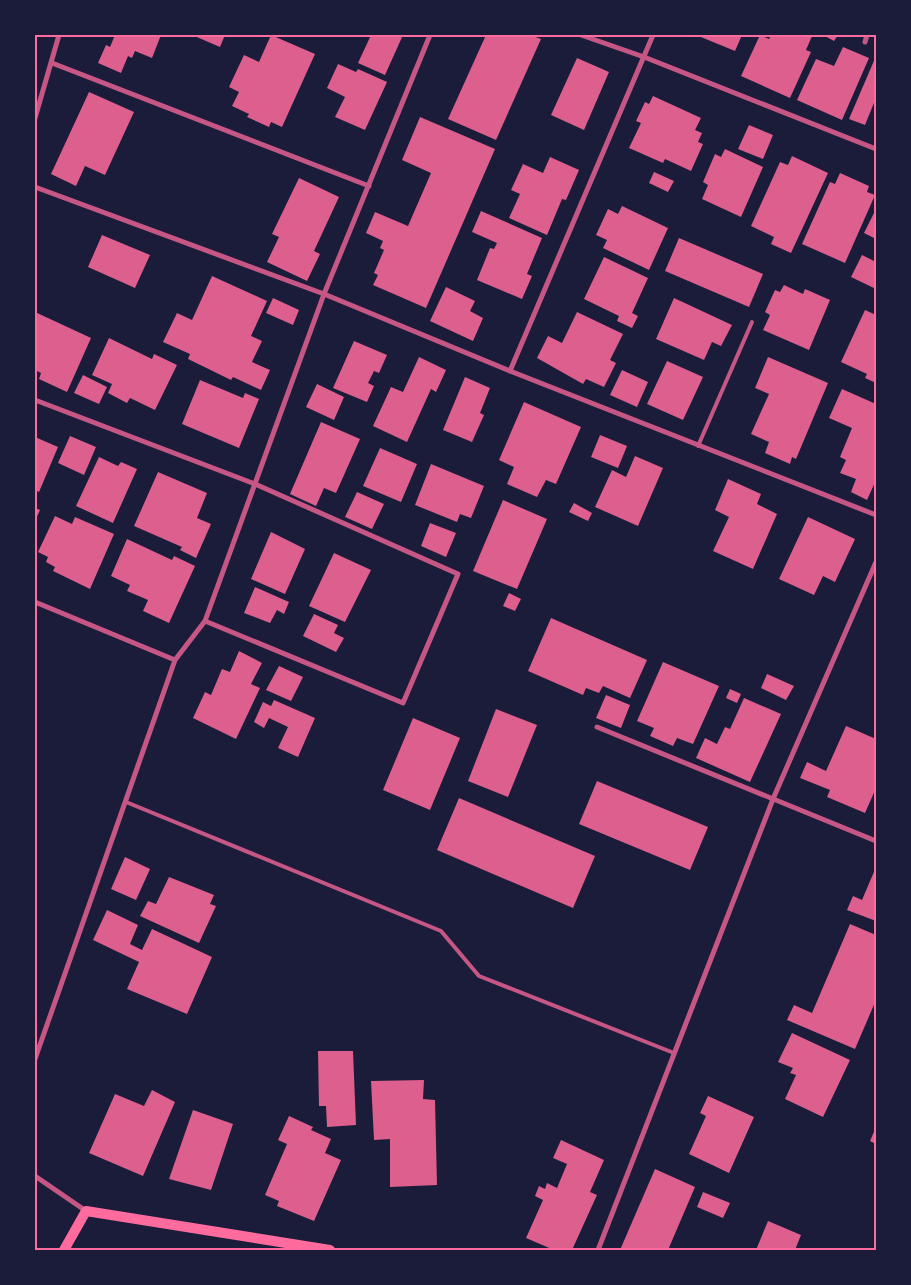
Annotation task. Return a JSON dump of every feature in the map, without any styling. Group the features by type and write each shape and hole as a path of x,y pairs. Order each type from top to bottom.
{"main road":[{"path":"64,1250 86,1212 330,1250"}],"street":[{"path":"35,118 52,63 58,35"},
{"path":"35,1059 175,660 205,621 324,294 430,35"},
{"path":"581,35 644,57 876,149"},
{"path":"510,371 654,35"},
{"path":"864,42 868,35"},
{"path":"52,63 369,186"},
{"path":"35,187 324,294 510,371 876,515"},
{"path":"35,400 255,484 458,574 404,703 205,621"},
{"path":"598,1250 773,799 876,562"},
{"path":"35,602 175,660"},
{"path":"597,727 876,841"},
{"path":"35,1176 86,1212"}],"lane":[{"path":"698,446 752,322"},
{"path":"126,802 441,932 479,976 674,1053"}],"building":[{"path":"115,35 161,35 152,58 135,51 132,58 128,56 121,73 98,63 106,45 110,47"},
{"path":"192,35 225,35 220,47"},
{"path":"271,35 315,54 282,127 271,122 269,127 247,117 249,114 232,106 239,92 229,87 244,55 259,62"},
{"path":"371,35 403,35 385,75 358,63"},
{"path":"486,35 530,35 541,39 496,140 448,119"},
{"path":"696,35 742,35 735,51"},
{"path":"760,35 769,39 771,35 812,36 806,50 811,52 790,98 741,76"},
{"path":"823,35 838,35 834,41"},
{"path":"843,47 869,58 842,120 797,100 816,59 834,66"},
{"path":"876,56 876,98 865,125 849,119"},
{"path":"577,58 609,72 584,130 551,115"},
{"path":"338,64 356,72 358,69 387,82 365,130 335,117 345,97 327,88"},
{"path":"89,92 134,112 105,175 85,166 76,186 51,174"},
{"path":"653,96 701,118 695,130 702,133 698,142 703,144 691,171 665,159 663,163 629,148 641,123 636,121 645,102 649,104"},
{"path":"420,117 495,149 426,308 373,285 378,275 374,273 384,250 380,248 383,241 366,233 375,212 408,226 431,173 402,160"},
{"path":"749,125 773,135 763,159 738,149"},
{"path":"725,149 763,167 741,217 702,199 708,185 703,182 715,154 721,157"},
{"path":"792,156 828,173 791,253 771,244 774,237 751,226 780,162 788,165"},
{"path":"550,157 579,170 566,200 562,199 547,235 509,218 520,194 511,190 523,164 543,173"},
{"path":"654,172 674,181 668,192 649,183"},
{"path":"840,173 869,186 867,192 875,195 845,263 802,244 830,182 835,184"},
{"path":"299,178 339,197 314,251 320,254 307,281 267,262 279,237 272,234"},
{"path":"622,206 668,228 649,270 603,248 607,240 596,235 608,209 618,214"},
{"path":"876,209 876,239 864,233"},
{"path":"481,211 542,238 527,274 532,276 522,299 477,280 490,248 494,249 497,243 472,232"},
{"path":"102,235 150,255 135,288 88,267"},
{"path":"679,238 763,274 749,307 665,271"},
{"path":"862,255 876,262 876,289 851,277"},
{"path":"604,257 648,278 632,313 638,316 632,328 617,321 619,316 584,299"},
{"path":"212,276 267,301 251,336 262,341 252,362 270,370 261,390 233,377 231,380 188,359 190,354 163,342 177,313 192,320"},
{"path":"784,285 803,294 805,289 830,300 809,350 763,330 770,315 765,312 775,290 780,292"},
{"path":"446,287 475,301 470,311 483,318 473,341 430,321"},
{"path":"273,298 299,310 293,325 266,313"},
{"path":"674,298 732,325 721,346 712,342 704,360 656,339"},
{"path":"865,310 876,315 876,383 865,378 867,374 841,362"},
{"path":"35,312 91,338 67,392 39,379 41,373 35,370"},
{"path":"577,312 623,334 610,360 616,363 604,387 586,379 583,384 537,358 548,336 562,343"},
{"path":"109,338 152,359 154,354 177,365 155,410 130,398 127,403 108,393 112,384 92,375"},
{"path":"354,341 387,355 379,373 374,371 368,383 374,386 367,402 333,388"},
{"path":"419,357 446,370 436,392 431,389 407,442 373,426 391,387 403,392"},
{"path":"768,357 828,383 796,459 792,457 790,464 765,453 769,442 751,434 769,394 755,388"},
{"path":"667,361 703,377 683,420 647,404"},
{"path":"622,370 648,382 637,407 610,395"},
{"path":"83,375 107,387 99,404 74,393"},
{"path":"465,377 490,388 480,413 484,415 472,442 443,430"},
{"path":"200,380 243,398 245,393 259,399 239,448 182,424"},
{"path":"317,384 344,397 334,420 306,407"},
{"path":"842,389 876,404 876,480 867,500 851,492 856,479 840,473 846,460 840,457 852,428 829,418"},
{"path":"524,402 581,427 556,484 546,480 537,497 507,484 514,467 499,460"},
{"path":"321,422 360,439 336,493 324,488 316,506 290,494"},
{"path":"600,435 627,446 618,468 591,457"},
{"path":"70,436 96,447 84,475 58,463"},
{"path":"35,437 58,447 39,492 35,490"},
{"path":"380,448 417,464 401,502 363,486"},
{"path":"635,456 663,468 638,526 595,507 612,470 626,477"},
{"path":"99,457 118,466 121,462 137,469 113,523 76,506"},
{"path":"431,464 484,486 471,518 460,514 457,522 415,505"},
{"path":"158,472 207,493 197,518 211,524 196,558 180,550 182,547 134,526"},
{"path":"728,479 761,494 757,504 777,514 753,569 713,551 729,517 715,510"},
{"path":"357,492 384,504 372,529 345,517"},
{"path":"503,500 547,519 517,589 473,571"},
{"path":"574,503 592,513 588,521 569,512"},
{"path":"35,508 40,510 35,521"},
{"path":"55,516 72,524 75,517 114,534 90,589 53,571 55,567 46,562 48,557 38,552"},
{"path":"808,517 855,539 835,582 823,576 814,595 779,579"},
{"path":"430,523 456,533 446,557 421,546"},
{"path":"271,532 305,549 285,594 251,579"},
{"path":"127,539 172,560 174,556 195,566 169,623 143,611 148,600 127,591 130,585 111,576"},
{"path":"334,553 371,570 345,622 309,606"},
{"path":"255,587 289,602 284,614 277,610 270,623 244,613"},
{"path":"509,593 521,599 515,611 503,606"},
{"path":"314,614 338,625 334,633 344,638 336,652 303,636"},
{"path":"551,618 647,660 630,698 603,686 599,693 586,688 583,695 528,671"},
{"path":"239,651 262,663 251,684 260,688 236,739 193,718 205,692 211,695 222,669 230,672"},
{"path":"663,662 719,686 693,744 677,738 673,746 650,736 654,728 637,721"},
{"path":"279,666 303,677 291,701 266,690"},
{"path":"767,674 794,686 786,700 761,688"},
{"path":"730,689 741,694 737,703 726,698"},
{"path":"606,695 630,705 621,728 596,718"},
{"path":"744,698 781,714 750,782 696,758 705,738 717,744 725,727 730,729"},
{"path":"274,700 315,718 298,757 278,748 288,727 269,718 264,728 254,722 263,702 271,706"},
{"path":"496,709 537,725 508,797 468,781"},
{"path":"413,718 460,738 430,810 383,790"},
{"path":"846,726 876,739 876,788 865,813 827,797 830,790 800,778 807,762 826,771"},
{"path":"597,781 708,827 690,870 579,824"},
{"path":"459,798 595,856 573,908 437,850"},
{"path":"125,857 150,869 136,900 111,889"},
{"path":"876,867 876,921 847,910 853,896 862,900"},
{"path":"169,877 214,895 210,904 216,906 199,943 140,916 148,901 156,904"},
{"path":"107,910 138,925 130,944 142,950 152,929 212,957 187,1014 127,989 139,962 93,940"},
{"path":"850,924 876,935 876,1000 855,1049 787,1020 794,1005 812,1013"},
{"path":"792,1033 850,1060 823,1117 785,1099 796,1075 790,1073 793,1068 778,1062"},
{"path":"318,1051 353,1051 356,1125 327,1127 326,1106 319,1106"},
{"path":"424,1080 423,1099 435,1100 437,1185 390,1187 390,1139 374,1140 371,1081"},
{"path":"152,1090 175,1102 143,1176 89,1153 115,1094 144,1106"},
{"path":"708,1096 754,1117 729,1173 689,1154 706,1116 700,1113"},
{"path":"193,1110 233,1124 211,1190 169,1179"},
{"path":"289,1116 313,1127 311,1130 331,1139 325,1153 341,1160 314,1221 277,1206 279,1201 265,1195 287,1144 278,1140"},
{"path":"876,1127 876,1144 870,1141"},
{"path":"561,1140 604,1160 590,1192 597,1195 572,1250 554,1250 526,1238 543,1200 535,1196 539,1186 545,1189 547,1183 557,1188 567,1164 553,1158"},
{"path":"655,1169 695,1187 668,1250 620,1250"},
{"path":"703,1192 730,1203 723,1218 697,1207"},
{"path":"768,1221 801,1235 795,1250 756,1250"}]}
